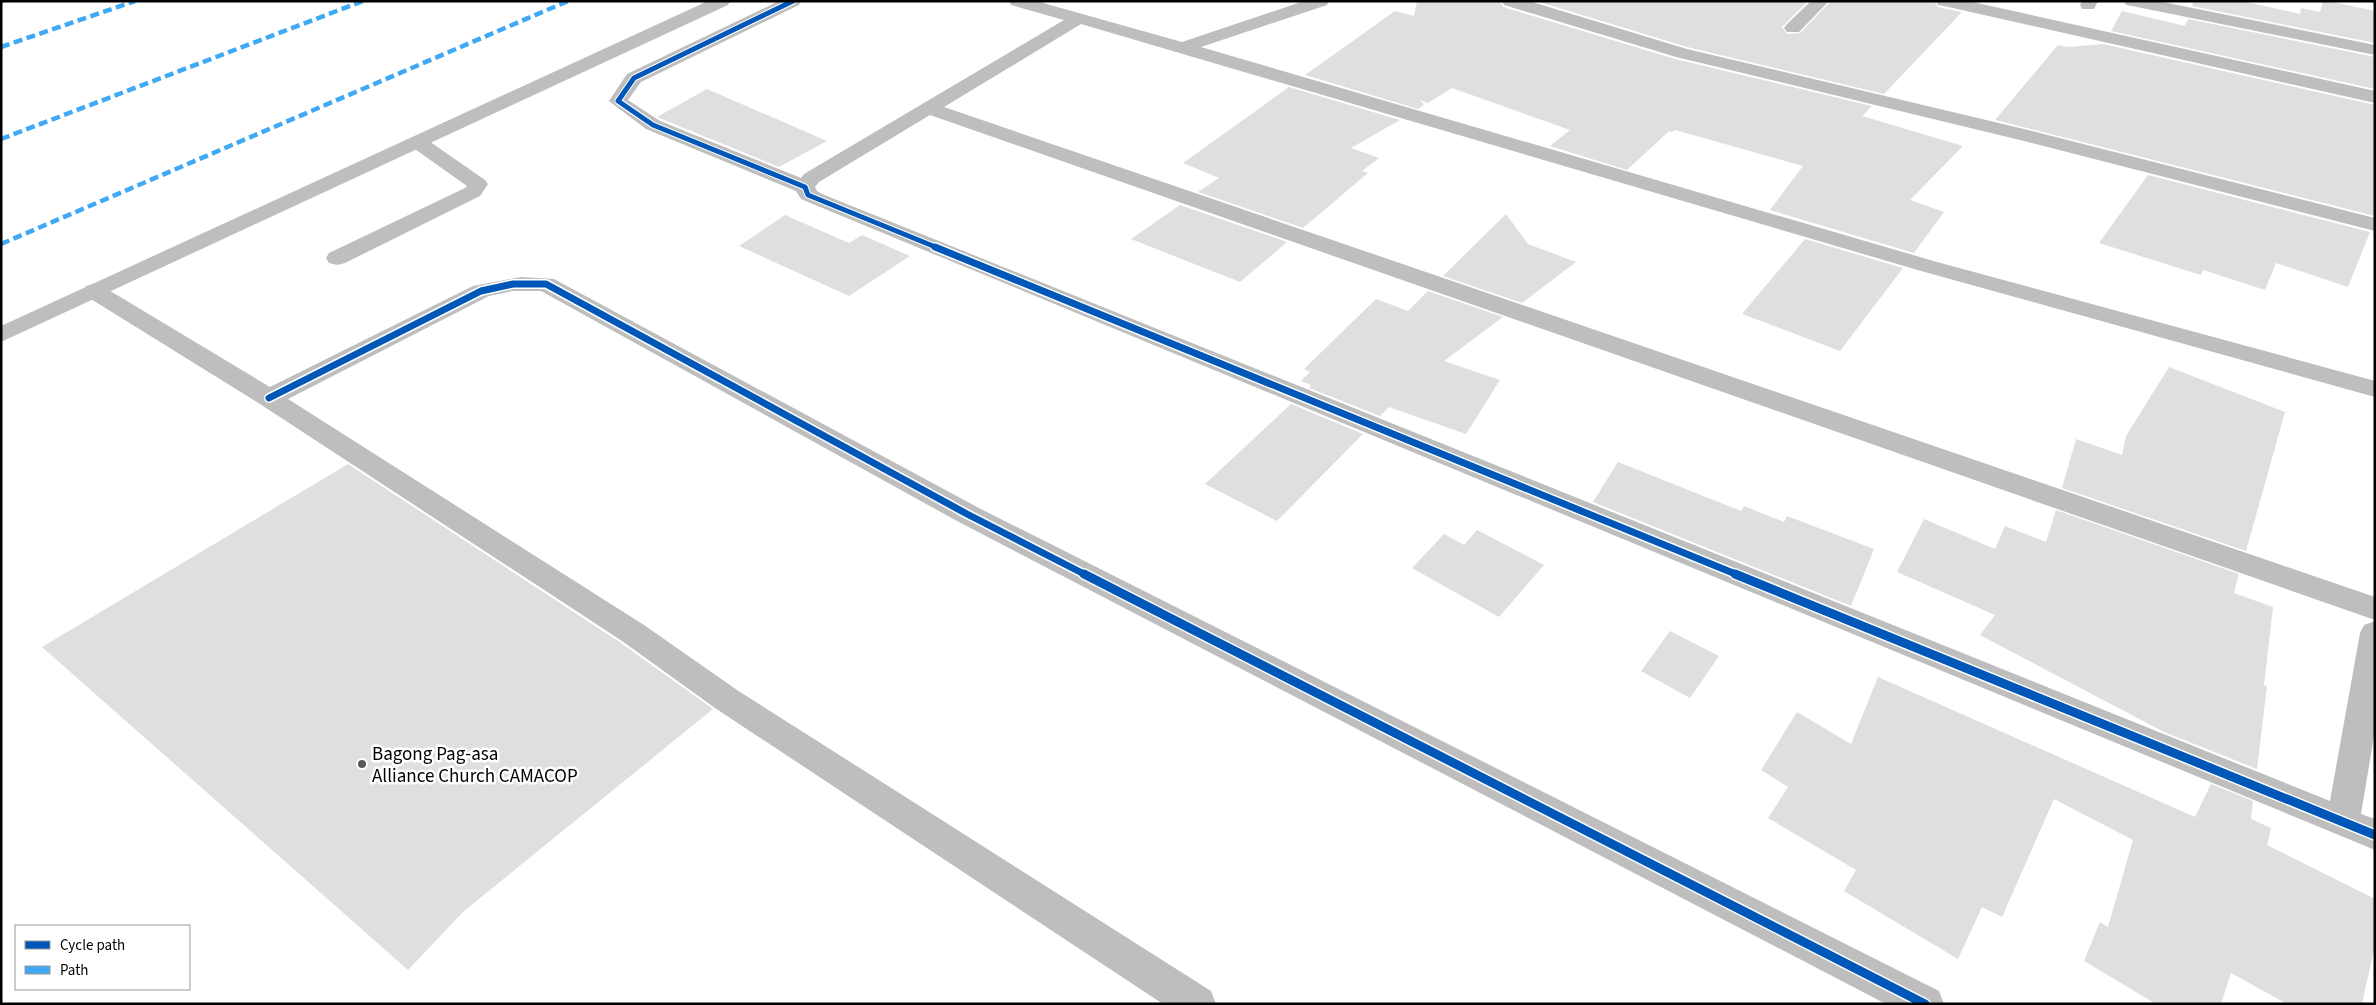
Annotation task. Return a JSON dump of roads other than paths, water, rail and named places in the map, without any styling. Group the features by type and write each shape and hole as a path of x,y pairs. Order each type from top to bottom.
{"street":[{"path":"1,335 722,1"},
{"path":"793,1 634,78 618,101 653,125 805,187 808,195 833,206 2375,835"},
{"path":"1017,1 1184,47 1798,228 2234,352 2375,389"},
{"path":"1184,47 1321,1"},
{"path":"1510,1 1682,53 2024,134 2375,225"},
{"path":"1793,28 1821,1"},
{"path":"1944,1 2375,97"},
{"path":"2132,1 2375,50"},
{"path":"805,187 811,178 1078,19"},
{"path":"928,108 2375,609"},
{"path":"336,258 473,192 478,184 419,143"},
{"path":"269,398 481,291 504,284 527,282 546,284 967,514 1925,1004"},
{"path":"94,291 269,398 633,633 726,699 1197,1004"},
{"path":"2343,822 2375,633"}],"place":[{"name":"Bagong Pag-asa Alliance Church CAMACOP","path":"362,764"}]}
